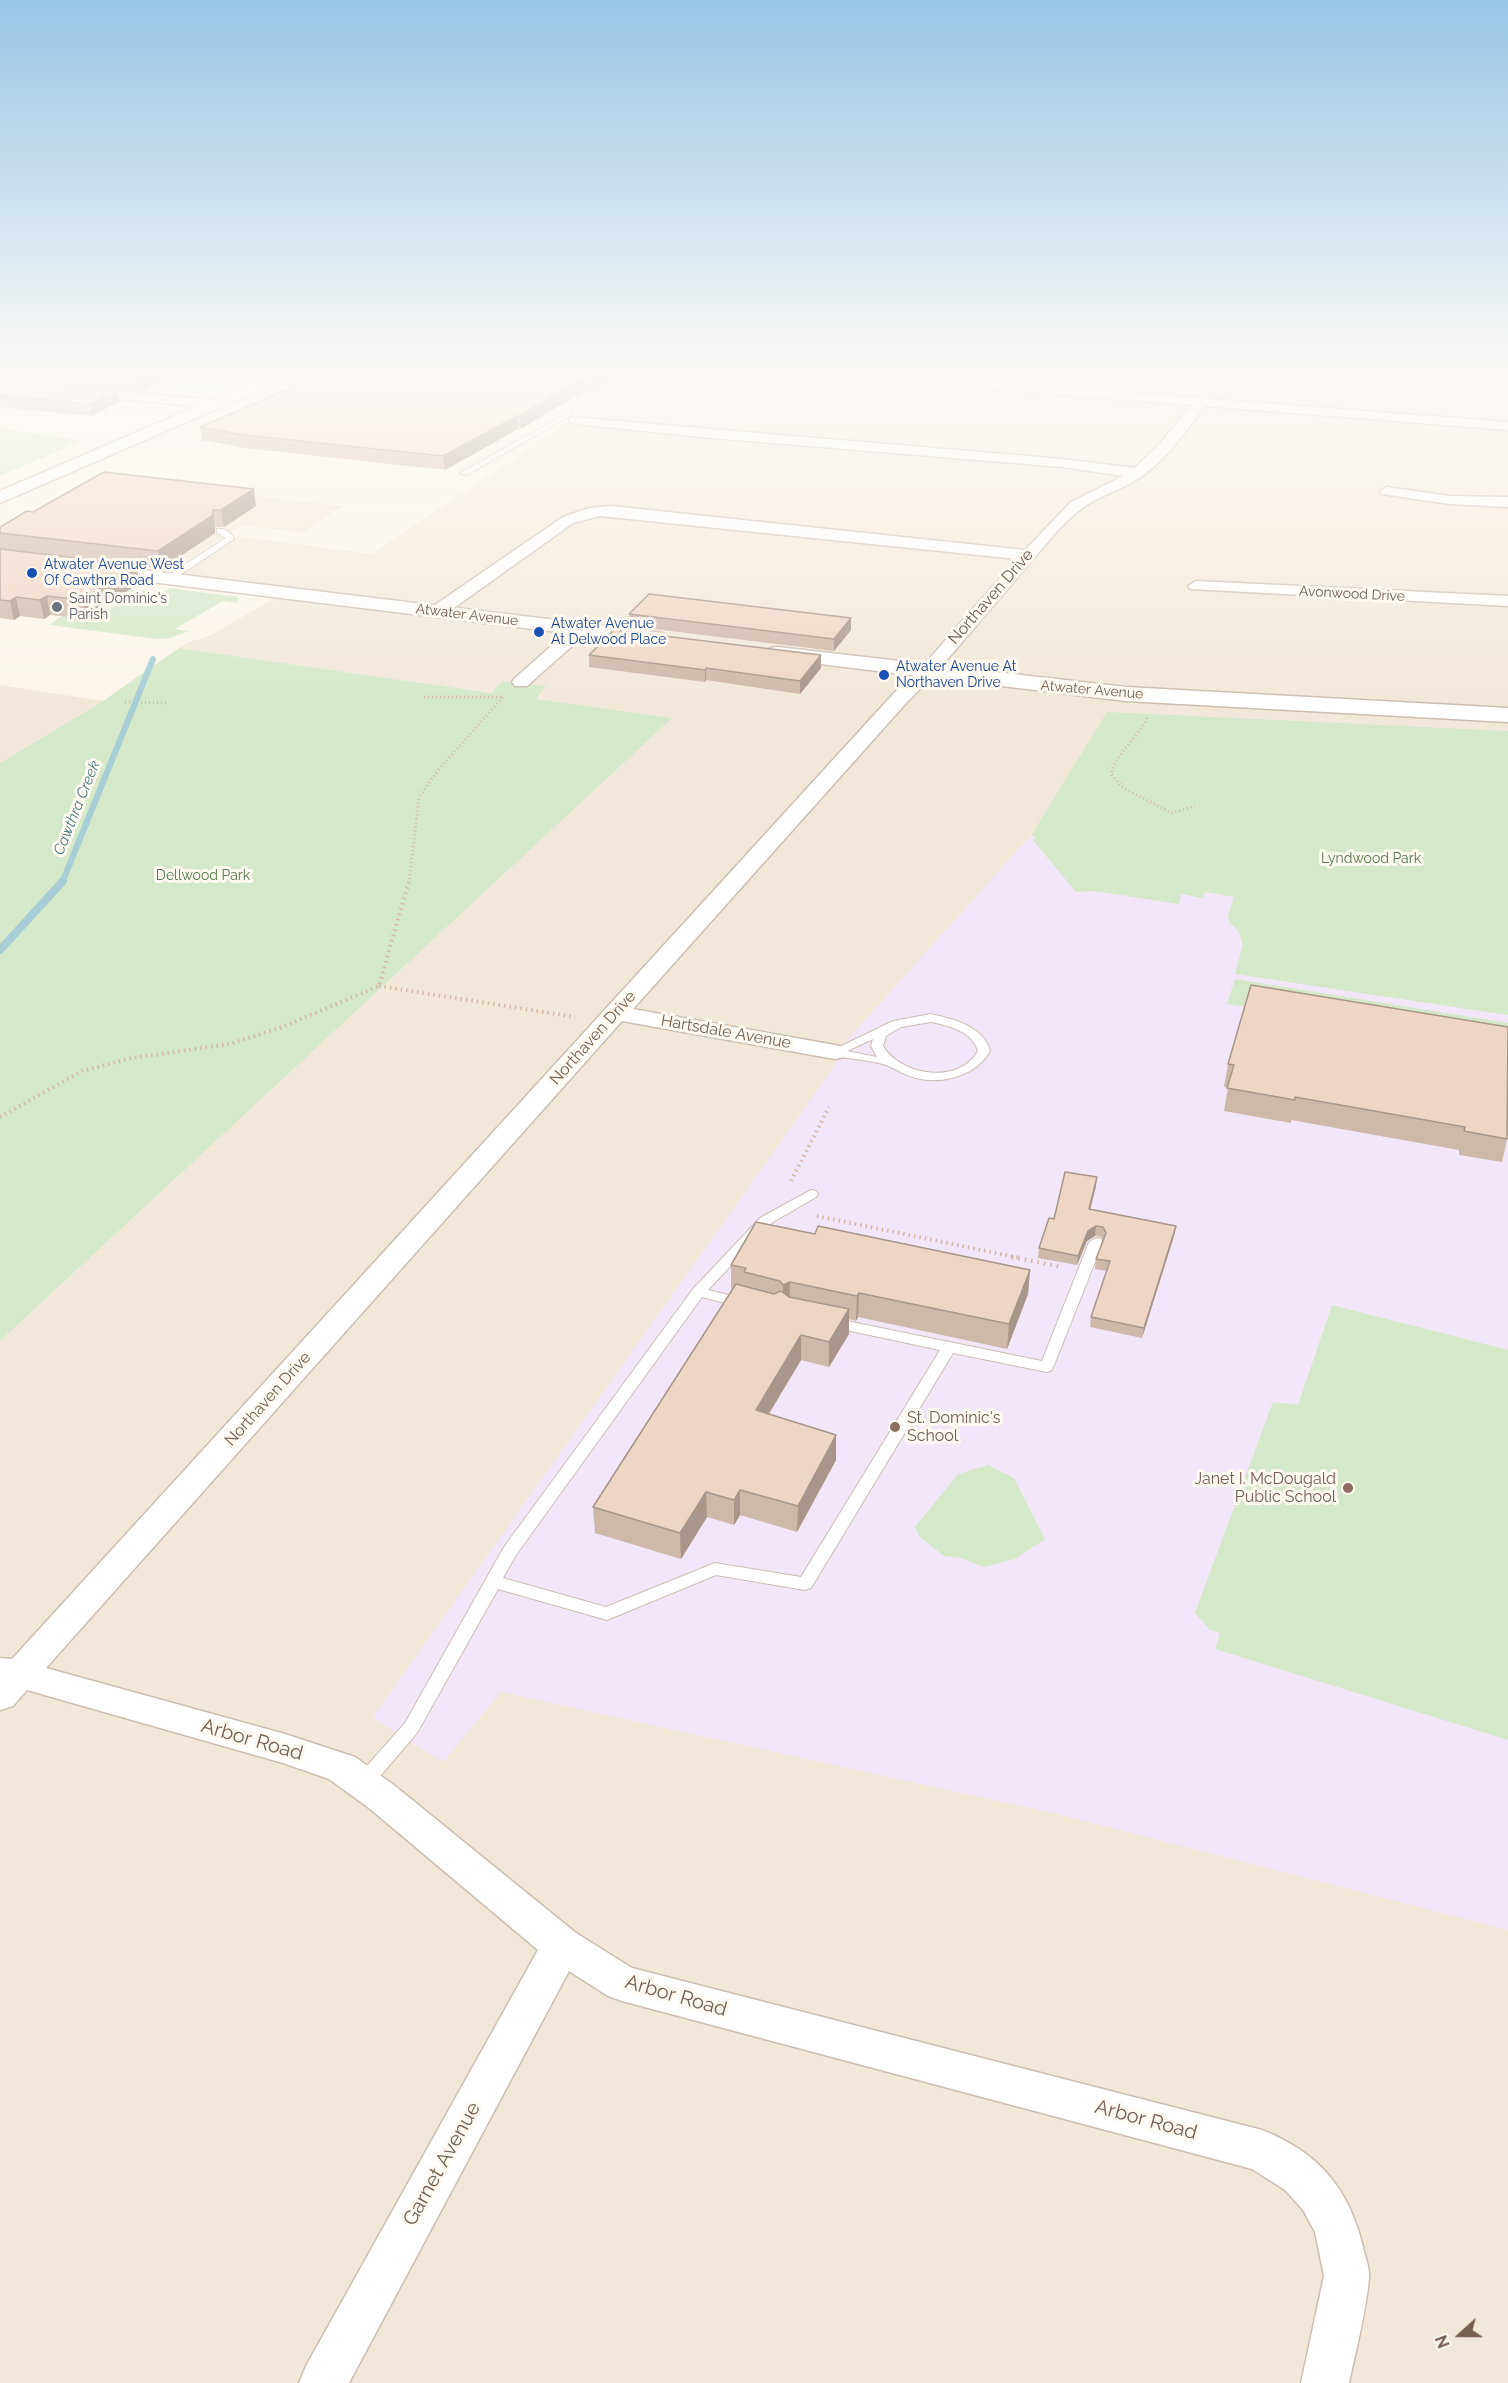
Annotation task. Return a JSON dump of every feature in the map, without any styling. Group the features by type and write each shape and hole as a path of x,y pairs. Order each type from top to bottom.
{"street":[{"path":"0,498 34,483"},
{"name":"Northaven Drive","path":"6,1680 901,697 927,672 1028,555 1073,507 1118,483"},
{"path":"1387,491 1449,500 1508,502"},
{"path":"438,611 568,520 597,511 611,510 1028,555"},
{"name":"Atwater Avenue","path":"78,568 677,640"},
{"name":"Avonwood Drive","path":"1196,586 1508,601"},
{"path":"521,682 582,628"},
{"name":"Atwater Avenue","path":"760,651 1062,688 1155,696 1508,716"},
{"name":"Hartsdale Avenue","path":"612,1017 836,1052"},
{"name":"Arbor Road","path":"6,1680 285,1749 342,1767 562,1946 622,1983 1262,2151 1300,2175 1319,2195 1336,2227 1347,2276 1325,2383"},
{"name":"Garnet Avenue","path":"323,2383 562,1946"}],"lane":[{"path":"168,579 230,539 220,531"},
{"path":"931,1018 949,1021 964,1027 976,1035 983,1045 982,1055 975,1064 962,1071 945,1075 908,1072 885,1062 836,1052 906,1020 931,1018"},
{"path":"885,1062 877,1052 876,1042 881,1033 891,1026"},
{"path":"363,1783 411,1728 510,1551 698,1293 765,1221 811,1194"},
{"path":"812,1319 1047,1366 1096,1242"},
{"path":"698,1293 764,1308"},
{"path":"493,1581 607,1614 715,1569 806,1584 949,1347"}],"path":[{"path":"379,986 408,891 419,797 439,769 504,697 521,682"},
{"path":"1155,696 1144,728 1112,761 1111,774 1123,788 1172,813 1195,806"},
{"path":"424,698 504,697"},
{"path":"125,702 167,703"},
{"path":"1125,795 1133,793"},
{"path":"0,1117 82,1071 132,1058 230,1044 282,1027 379,986 612,1017"},
{"path":"829,1107 788,1188 796,1202 811,1215 1084,1272"}],"shaded area":[{"path":"96,483 140,483 343,506 301,533 243,525 175,568 0,548"},
{"path":"478,483 1508,483 1508,2383 0,2383 0,1341 671,718 535,699 545,686 502,681 491,693 179,648 211,635 288,590 176,576 237,536 372,554"},
{"path":"0,685 103,701 0,763"},
{"path":"1032,834 1076,892 1094,891 1178,904 1181,894 1203,898 1205,892 1235,897 1230,923 1238,931 1243,944 1236,974 1508,1015 1508,1930 1057,1814 501,1692 443,1762 372,1718 833,1068 838,1050"}],"green space":[{"path":"170,588 238,597 239,599 237,603 223,601 175,629 189,631 170,638 157,639 49,625 62,616 95,620 123,601 101,598 129,589 161,593"},
{"name":"Dellwood Park","path":"179,648 491,693 502,681 546,686 536,699 672,718 0,1341 0,763 103,701"},
{"name":"Lyndwood Park","path":"1107,712 1508,731 1508,1015 1235,974 1243,944 1228,916 1234,897 1205,892 1203,898 1181,894 1179,904 1094,891 1076,892 1032,839 1036,839 1032,834"},
{"path":"1235,979 1508,1023 1508,1050 1227,1004"},
{"path":"1332,1305 1508,1350 1508,1740 1215,1649 1220,1633 1210,1630 1195,1613 1273,1402 1298,1405"},
{"path":"988,1465 1014,1478 1045,1539 1015,1559 984,1567 960,1558 944,1556 920,1537 915,1527 958,1474"}],"building":[{"path":"84,483 203,483 254,489 221,510 213,510 212,516 158,551 0,533 0,527 27,511 33,512"},
{"path":"0,549 136,565 82,600 47,596 40,600 16,597 10,601 0,600"},
{"path":"649,594 851,618 834,639 629,614"},
{"path":"614,630 821,655 800,681 589,655"},
{"path":"1251,985 1508,1027 1507,1139 1464,1131 1465,1127 1295,1097 1295,1100 1227,1088 1234,1065 1228,1064"},
{"path":"1065,1172 1097,1177 1089,1209 1176,1226 1144,1328 1091,1317 1110,1261 1096,1259 1106,1233 1103,1227 1096,1226 1088,1231 1078,1256 1039,1248 1049,1218 1054,1219"},
{"path":"756,1222 815,1234 818,1226 1030,1270 1009,1324 859,1293 857,1296 790,1282 783,1285 780,1281 744,1272 746,1268 731,1265"},
{"path":"736,1284 774,1294 781,1291 789,1297 849,1309 829,1342 801,1335 756,1410 836,1435 798,1506 740,1490 734,1500 706,1492 680,1533 593,1507"}],"waterway":[{"name":"Cawthra Creek","path":"63,881 153,659"},
{"name":"Cawthra Creek","path":"0,950 63,881"}],"place":[{"name":"Atwater Avenue West Of Cawthra Road","path":"32,573"},
{"name":"Saint Dominic's Parish","path":"57,607"},
{"name":"Atwater Avenue At Delwood Place","path":"539,632"},
{"name":"Atwater Avenue At Northaven Drive","path":"884,675"},
{"name":"St. Dominic's School","path":"895,1427"},
{"name":"Janet I. McDougald Public School","path":"1348,1488"}]}
